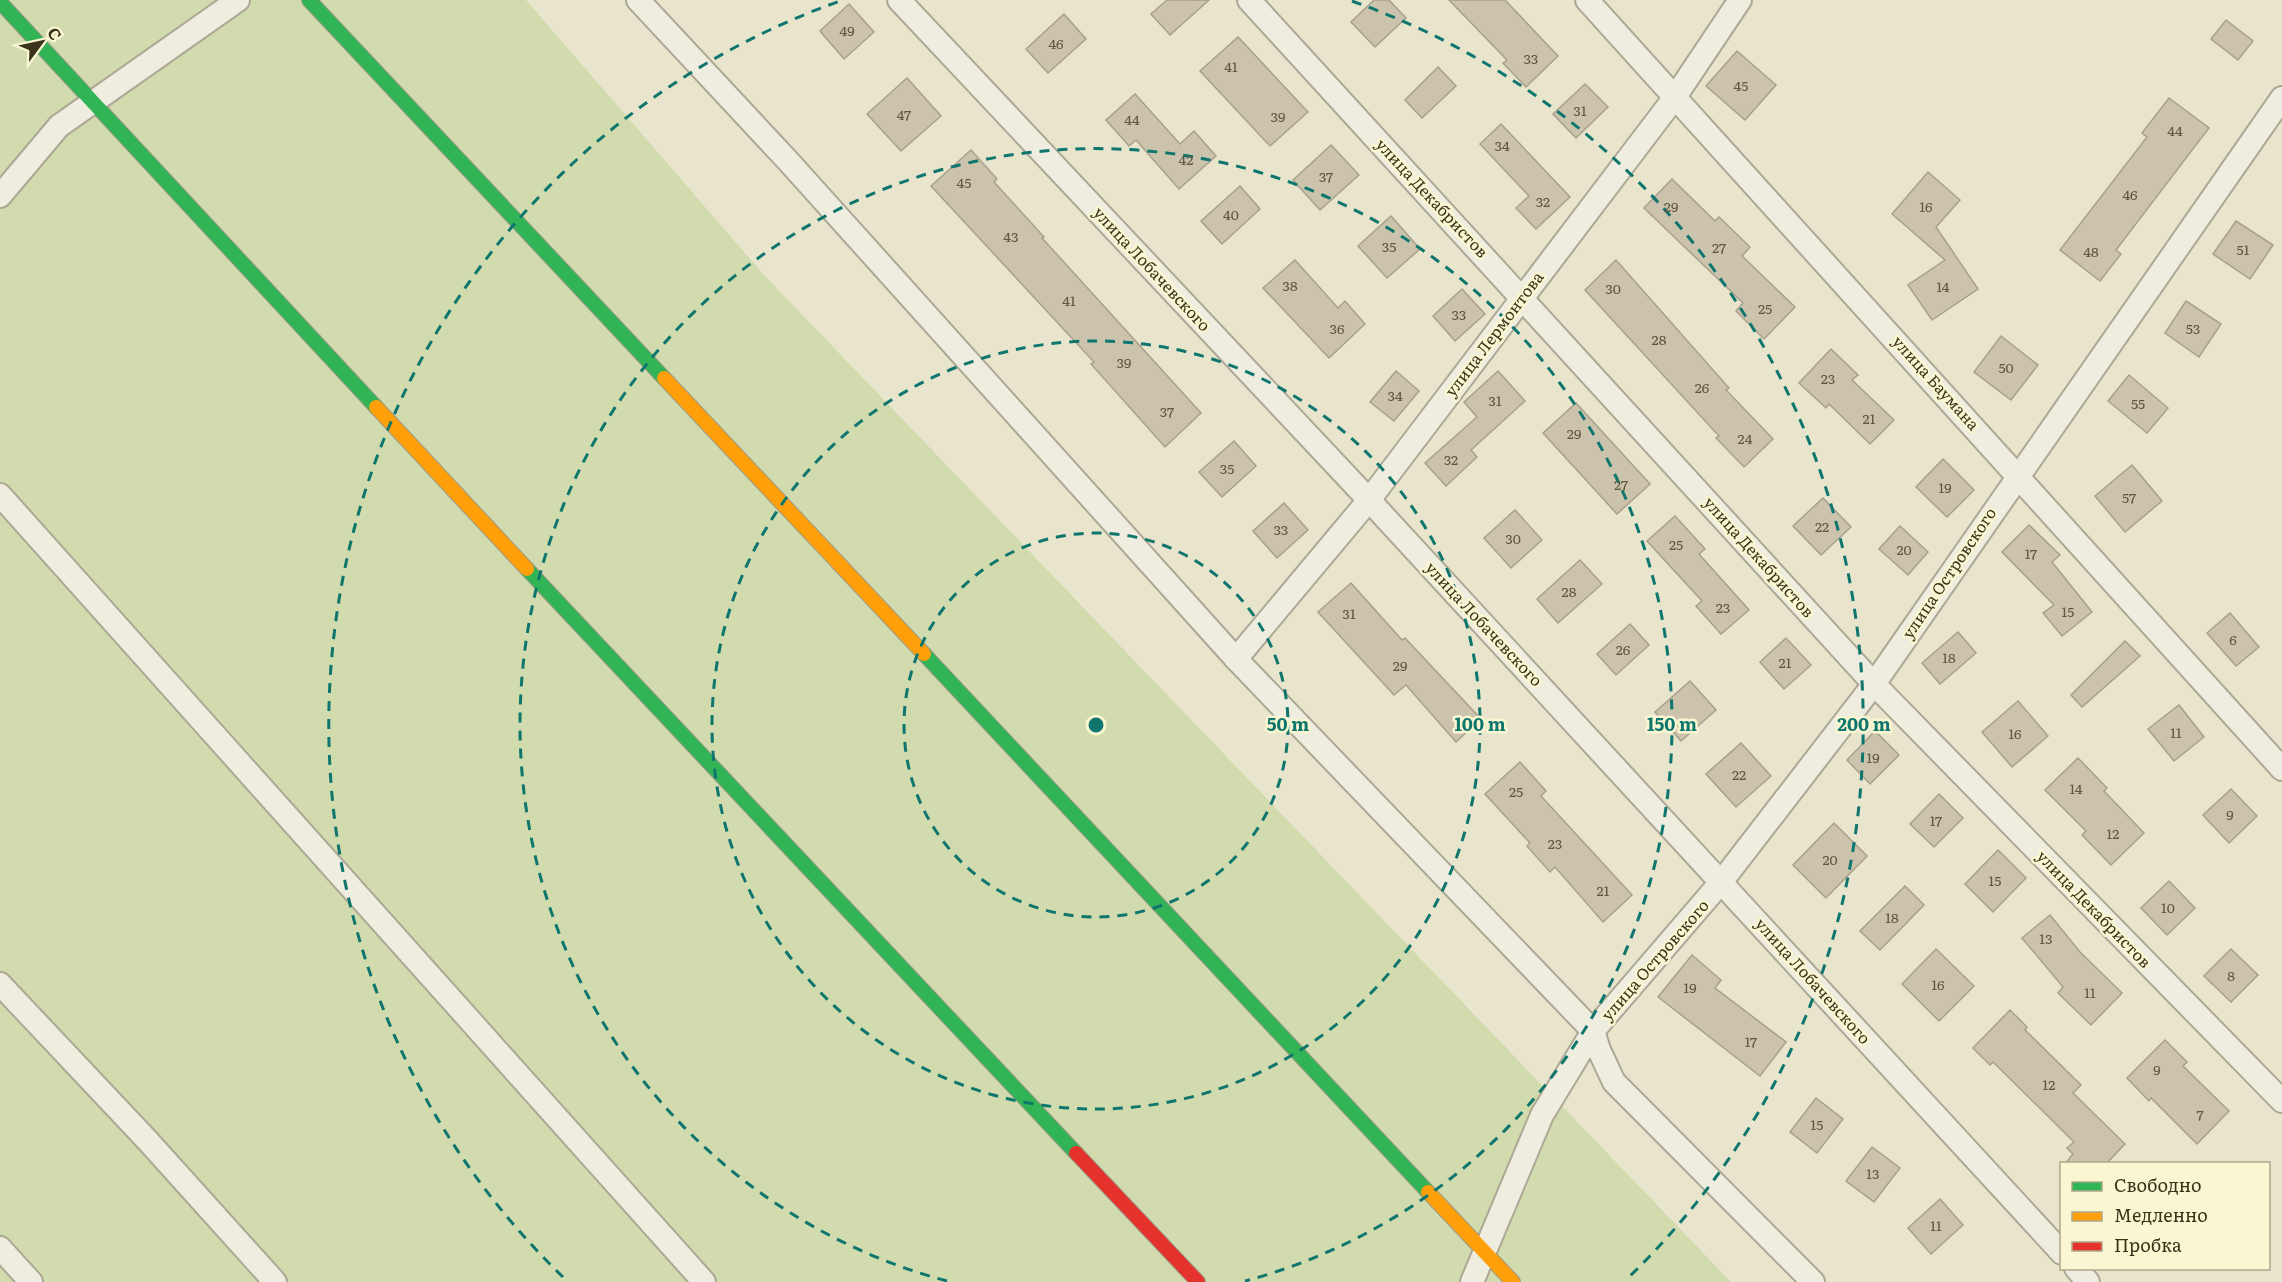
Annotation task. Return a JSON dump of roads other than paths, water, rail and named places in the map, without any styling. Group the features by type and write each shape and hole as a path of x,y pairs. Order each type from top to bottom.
{"street":[{"path":"0,196 59,126 238,0"},
{"path":"309,0 1513,1282"},
{"path":"638,0 789,162 1236,659 1593,1031 1614,1082 1813,1282"},
{"name":"улица Декабристов","path":"1250,0 1523,296 1874,684 2282,1101"},
{"name":"улица Баумана","path":"1587,0 2018,474 2282,769"},
{"name":"улица Лермонтова","path":"1236,659 1369,500 1675,97 1740,0"},
{"path":"0,2 95,101 744,801 1198,1282"},
{"name":"улица Лобачевского","path":"913,5 1722,881 2060,1252"},
{"name":"улица Островского","path":"1472,1282 1542,1115 1593,1031 1722,881 1874,684 2018,474 2282,98"},
{"path":"0,495 704,1282"},
{"path":"0,984 148,1141 275,1282"},
{"path":"0,1248 31,1282"},
{"path":"2077,1270 2088,1282"}]}
